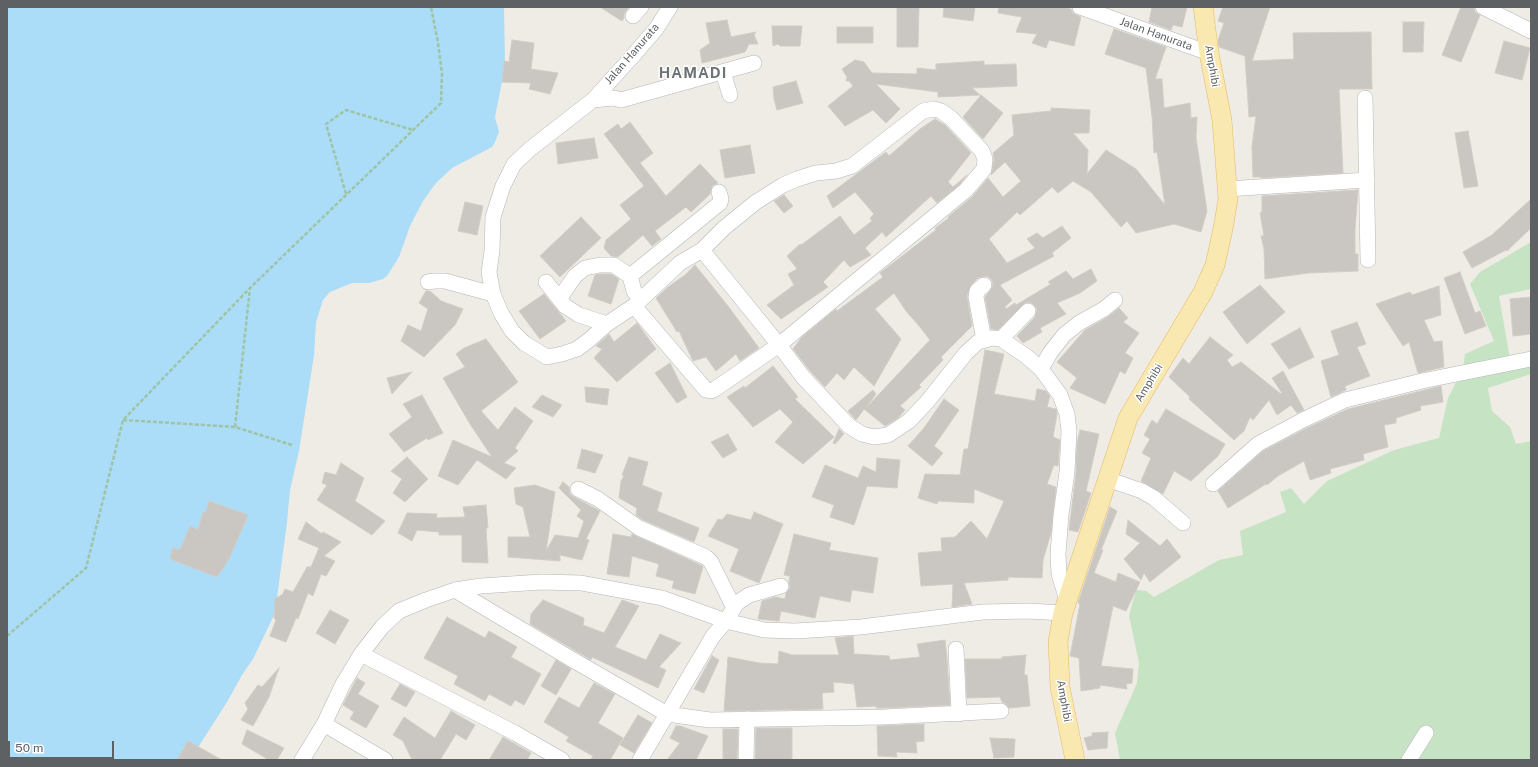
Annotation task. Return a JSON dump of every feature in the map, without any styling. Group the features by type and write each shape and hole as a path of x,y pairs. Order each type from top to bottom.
{"main road":[{"name":"Amphibi","path":"1075,760 1060,687 1058,642 1065,606 1128,418 1202,292 1215,264 1223,229 1228,199 1222,120 1208,53 1203,7"}],"street":[{"name":"Jalan Hanurata","path":"607,324 576,349 562,354 547,356 524,343 512,331 501,313 493,294 489,272 492,251 493,217 503,186 514,164 530,149 592,100 656,29 670,7"},
{"name":"Jalan Hanurata","path":"1080,7 1208,53"},
{"path":"1483,7 1531,31"},
{"path":"592,100 614,98 621,100 754,63"},
{"path":"723,72 730,95"},
{"path":"1365,98 1368,260"},
{"path":"546,282 559,299 565,306 573,312 607,324 637,303 680,263 702,250 724,228 750,206 778,188 797,179 816,173 836,171 852,166 922,111 934,110 947,114 982,151 985,159 984,169 966,190 779,345 715,390 706,390 637,303 630,276 614,265 600,265 586,268 575,276 559,299"},
{"path":"1227,189 1367,180"},
{"path":"630,276 720,203 721,199 719,192"},
{"path":"302,760 324,724 343,684 361,654 382,627 399,611 454,590 481,586 541,582 581,583 662,598 726,621 764,630 822,631 983,612 1028,611 1065,606 1059,574 1058,554 1061,515 1067,472 1069,432 1067,414 1060,395 1042,370 1026,356 1001,339 992,338 978,342 966,353 927,402 909,421 888,435 874,437 862,434 849,426 803,376 702,250"},
{"path":"428,282 445,281 493,294"},
{"path":"984,285 977,291 976,296 984,340"},
{"path":"1042,370 1050,353 1064,336 1079,323 1104,309 1115,300"},
{"path":"1001,339 1028,311"},
{"path":"1213,484 1258,444 1345,400 1422,381 1531,358"},
{"path":"1107,479 1142,491 1154,498 1183,523"},
{"path":"578,489 598,499 639,528 706,557 711,562 734,608"},
{"path":"640,760 713,636 726,621 737,604 749,595 781,586"},
{"path":"454,590 667,714 710,720 884,717 1001,711"},
{"path":"956,649 959,714"},
{"path":"361,654 515,733 562,760"},
{"path":"746,760 747,719"},
{"path":"324,724 385,760"},
{"path":"1409,760 1426,733"}],"path":[{"path":"7,636 86,568 123,420 250,288 441,103 442,74 431,7"},
{"path":"346,194 326,124 346,110 413,130"},
{"path":"235,427 250,288"},
{"path":"123,420 235,427 292,445"}],"green space":[{"path":"1531,242 1531,289 1499,296 1511,364 1531,361 1531,374 1488,388 1492,411 1510,427 1516,444 1531,441 1531,760 1120,760 1115,733 1137,683 1139,663 1129,616 1136,590 1146,591 1154,597 1219,560 1243,555 1240,531 1286,512 1280,492 1291,488 1304,504 1327,481 1394,450 1439,438 1448,398 1463,369 1465,354 1494,341 1470,284 1480,272"}],"water":[{"path":"7,7 504,7 505,66 495,117 499,132 492,147 452,168 436,183 423,201 410,226 399,257 387,276 383,279 369,283 352,283 330,292 323,300 316,322 314,355 299,451 290,490 275,613 253,659 190,760 62,760 57,757 54,760 7,760"}],"building":[{"path":"600,7 629,7 624,14 622,21"},
{"path":"897,7 919,7 918,47 897,47"},
{"path":"944,7 975,7 973,21 943,17"},
{"path":"999,7 1062,7 1071,9 1073,13 1081,17 1074,46 1049,40 1046,48 1032,43 1037,34 1016,32 1022,17 998,13"},
{"path":"1152,7 1187,7 1182,27 1173,25 1171,30 1149,22"},
{"path":"1223,7 1270,7 1252,61 1294,59 1293,33 1371,32 1372,89 1339,89 1343,173 1261,178 1253,177 1252,147 1256,116 1249,117 1245,56 1219,47 1218,40 1224,23 1218,21"},
{"path":"1461,7 1474,7 1475,12 1480,15 1461,62 1442,55"},
{"path":"727,20 731,37 756,32 754,35 758,44 749,44 745,52 702,63 700,50 710,43 706,23"},
{"path":"1403,22 1424,22 1423,52 1403,52"},
{"path":"772,26 802,26 800,46 780,46 778,44 773,46"},
{"path":"837,27 873,27 873,43 837,43"},
{"path":"1114,29 1166,47 1155,79 1162,79 1164,108 1190,103 1191,118 1197,117 1196,138 1207,211 1201,232 1174,224 1136,233 1127,221 1121,227 1091,192 1073,181 1058,193 1052,187 1020,215 1017,212 989,239 1007,263 1035,248 1027,239 1037,233 1043,238 1062,226 1071,238 1052,253 1054,256 1000,285 1012,300 1005,307 1006,309 1015,303 1016,305 1051,284 1048,282 1066,271 1073,279 1091,269 1097,281 1080,293 1057,303 1066,314 1040,328 1042,332 1023,343 1017,336 1035,317 1037,309 1030,302 1025,303 998,330 991,329 985,297 992,288 993,283 987,276 978,278 971,285 967,296 972,326 941,357 943,360 919,385 921,387 900,406 905,410 898,418 885,426 864,409 856,420 848,411 873,390 876,394 865,409 930,340 906,311 894,293 875,309 901,339 874,386 854,367 844,380 837,373 825,387 793,349 802,337 836,309 837,311 883,277 880,273 936,230 935,228 949,218 948,217 972,197 988,178 1003,197 1021,181 1005,162 991,175 994,160 993,153 1014,135 1012,115 1051,111 1051,108 1090,110 1089,133 1073,133 1088,150 1087,174 1106,150 1136,169 1165,205 1157,152 1154,153 1152,116 1146,68 1105,54"},
{"path":"512,40 534,43 531,69 558,73 550,94 529,89 531,83 502,82 504,61 509,62"},
{"path":"1504,41 1530,48 1522,80 1495,73"},
{"path":"855,60 864,62 872,73 917,74 917,68 936,70 936,64 984,61 984,65 1016,64 1017,86 972,88 980,95 938,97 938,92 876,84 900,109 886,123 873,110 845,126 828,106 853,86 849,81 846,81 847,77 842,69"},
{"path":"796,81 803,103 777,110 773,87"},
{"path":"981,95 1003,113 983,139 963,117"},
{"path":"935,119 945,125 971,153 948,182 953,187 967,175 960,184 937,203 931,196 886,237 882,232 865,248 871,255 850,267 844,260 823,282 828,287 781,319 767,305 794,285 788,274 797,269 787,256 800,244 801,245 840,216 854,235 872,221 870,218 874,214 855,192 833,208 827,196 886,152 889,156 920,129"},
{"path":"630,122 653,153 640,163 666,196 700,164 718,183 712,186 710,194 691,212 686,207 655,231 661,239 652,246 643,235 618,257 611,256 604,248 606,240 631,219 620,205 644,186 604,134 618,124 621,129"},
{"path":"1468,131 1478,186 1464,188 1455,133"},
{"path":"594,138 598,158 558,164 556,143"},
{"path":"750,145 755,173 725,178 720,150"},
{"path":"1358,190 1355,254 1358,254 1358,271 1308,273 1265,279 1264,249 1261,236 1264,236 1260,213 1262,212 1262,196"},
{"path":"784,195 793,206 784,213 774,201"},
{"path":"1531,199 1531,228 1507,251 1506,250 1472,268 1463,252 1492,235"},
{"path":"465,202 483,206 477,235 458,231"},
{"path":"581,217 601,238 560,277 540,256"},
{"path":"695,265 759,348 740,361 736,354 716,371 706,357 693,361 679,331 677,332 656,298"},
{"path":"1460,272 1475,313 1480,311 1486,326 1465,334 1444,278"},
{"path":"611,274 619,279 611,304 588,296 595,275"},
{"path":"1260,285 1285,312 1247,344 1223,312"},
{"path":"1439,286 1441,315 1424,320 1434,342 1442,341 1444,367 1418,373 1409,342 1403,346 1376,304 1410,292 1412,295"},
{"path":"426,291 430,291 441,301 463,309 455,325 424,357 401,341 408,325 421,331 428,309 419,303"},
{"path":"544,294 566,321 540,339 519,311"},
{"path":"1531,297 1531,334 1513,336 1510,299"},
{"path":"1119,308 1128,318 1123,322 1139,333 1125,353 1133,358 1125,374 1120,371 1105,404 1070,388 1077,378 1057,362 1085,330 1108,317"},
{"path":"1357,322 1366,344 1357,347 1370,376 1345,386 1346,390 1331,397 1321,361 1339,355 1331,331"},
{"path":"637,323 656,349 617,382 594,358 602,349 596,346 609,334 614,342"},
{"path":"1300,328 1314,357 1289,369 1271,344"},
{"path":"1210,337 1233,355 1227,360 1232,367 1241,362 1281,394 1282,393 1272,378 1283,371 1304,410 1297,413 1291,405 1277,415 1269,400 1253,420 1250,417 1244,431 1234,440 1189,399 1190,397 1169,377 1183,358 1189,364"},
{"path":"486,339 518,382 481,411 498,430 515,407 533,421 515,448 518,451 504,463 516,468 506,479 477,460 458,485 438,476 453,440 492,457 470,424 443,378 465,367 456,354 464,348"},
{"path":"985,350 1004,354 994,394 1035,401 1037,389 1046,391 1050,396 1047,407 1056,409 1057,414 1053,437 1060,440 1058,466 1054,465 1047,484 1056,487 1051,533 1043,560 1042,578 1008,577 1008,580 964,583 972,604 952,607 953,584 921,586 918,553 942,551 941,538 955,537 971,521 987,539 1004,501 974,489 974,503 938,501 937,504 918,498 925,474 960,475 964,449 968,449"},
{"path":"670,363 687,397 677,403 655,373"},
{"path":"773,366 798,397 795,399 834,437 803,464 775,442 793,422 780,409 753,427 727,397 744,386 745,388"},
{"path":"412,372 392,394 387,378"},
{"path":"1441,386 1443,402 1420,406 1421,410 1396,418 1396,423 1384,425 1388,447 1363,454 1364,460 1330,469 1331,473 1310,480 1304,461 1228,508 1218,491 1263,451 1307,428 1348,409"},
{"path":"585,387 609,389 607,405 586,402"},
{"path":"422,395 443,433 428,440 427,438 404,452 389,434 412,417 403,404"},
{"path":"542,395 562,405 553,417 532,407"},
{"path":"944,399 959,410 934,446 943,453 932,466 908,446 924,428"},
{"path":"1166,409 1225,444 1218,456 1191,481 1174,471 1163,494 1141,481 1151,458 1142,453 1150,439 1144,435 1152,420 1157,424"},
{"path":"839,429 844,434 835,444 833,443"},
{"path":"1080,430 1099,434 1086,491 1091,493 1078,532 1069,530 1076,473 1077,444"},
{"path":"728,434 737,450 723,458 711,442"},
{"path":"582,449 603,455 595,473 577,468"},
{"path":"407,457 428,479 405,502 393,493 402,479 391,471"},
{"path":"629,457 648,462 642,485 662,493 657,511 699,528 694,542 643,520 636,515 637,508 619,498 621,481 624,476 622,475"},
{"path":"877,458 900,460 897,488 867,486 854,525 830,517 834,505 812,497 825,465 858,478 863,466 876,472"},
{"path":"341,463 364,478 355,501 385,521 372,535 317,500 327,485 322,483 325,472 336,475"},
{"path":"563,482 569,487 570,494 600,511 586,539 589,540 582,560 560,555 560,561 508,557 508,537 530,537 523,507 516,504 514,488 535,485 555,492 546,551 555,535 578,538 584,521 577,516 581,510 559,488"},
{"path":"209,501 248,515 229,559 217,577 170,559 173,548 180,550 190,526 198,530 203,512 206,512"},
{"path":"486,505 488,528 486,528 488,563 462,562 462,535 439,535 439,532 417,530 412,541 398,533 407,513 437,514 436,518 465,517 463,507"},
{"path":"1110,507 1117,511 1101,550 1103,550 1094,573 1116,582 1118,573 1140,582 1126,611 1113,606 1101,666 1133,669 1132,683 1126,684 1127,689 1100,685 1100,688 1081,691 1079,658 1070,656 1080,604 1078,603"},
{"path":"754,512 783,524 759,583 730,571 739,549 708,536 718,519 722,520 727,514 751,520"},
{"path":"1128,520 1160,546 1167,539 1181,557 1150,582 1144,573 1141,580 1124,559 1140,543 1126,534"},
{"path":"306,522 322,534 323,532 341,542 324,556 335,561 326,576 321,574 313,596 308,593 298,619 296,618 286,642 270,636 276,620 274,618 275,599 283,594 285,589 293,592 307,567 311,567 319,548 298,539"},
{"path":"613,534 631,537 632,534 701,565 703,567 695,594 672,588 674,581 656,576 659,564 632,556 629,577 607,574"},
{"path":"794,534 831,543 829,550 878,558 873,593 852,590 850,602 820,596 815,618 781,611 779,621 758,619 762,601 775,597 785,599 786,593 790,588 790,576 784,575"},
{"path":"543,600 584,618 583,625 604,633 622,600 639,606 615,647 646,660 660,634 681,643 659,667 666,670 658,688 592,657 591,660 530,624 531,614"},
{"path":"330,610 349,620 335,644 316,633"},
{"path":"447,617 485,638 489,631 517,647 511,657 541,674 524,705 515,700 511,706 489,694 485,701 454,684 458,676 424,658"},
{"path":"853,636 854,654 889,656 890,660 920,657 917,644 945,640 950,705 884,708 876,708 876,706 857,707 854,684 833,682 834,692 822,693 823,709 724,711 728,657 759,663 778,664 779,651 792,655 839,655 835,638"},
{"path":"1026,655 1024,675 1027,675 1030,706 1009,708 1002,702 1000,697 967,698 965,659 1002,659 1002,657"},
{"path":"712,656 719,660 704,693 694,689"},
{"path":"556,660 571,669 556,695 541,686"},
{"path":"279,668 269,697 253,726 241,720 248,709 245,703 258,685 262,687"},
{"path":"357,678 365,683 358,694 379,706 366,728 350,719 354,712 343,705"},
{"path":"594,683 615,694 598,723 623,738 610,760 590,760 593,756 566,741 569,737 544,722 559,697 579,708"},
{"path":"400,684 415,692 406,707 391,699"},
{"path":"451,711 475,725 466,740 456,734 440,760 412,760 403,741 393,735 404,717 435,738"},
{"path":"638,715 652,723 634,753 620,745"},
{"path":"924,724 924,741 916,742 917,753 896,752 897,757 878,756 877,726"},
{"path":"676,726 708,736 696,760 667,760 680,743 670,738"},
{"path":"756,728 792,728 792,760 755,760"},
{"path":"723,729 738,729 737,760 723,760"},
{"path":"247,730 284,748 277,760 269,760 242,744"},
{"path":"1108,732 1107,748 1088,750 1084,738 1092,736 1092,733"},
{"path":"503,737 531,753 527,760 489,760"},
{"path":"990,738 1015,739 1014,757 994,758"},
{"path":"188,741 222,760 177,760"}],"district":[{"name":"HAMADI","path":"693,73"}]}
